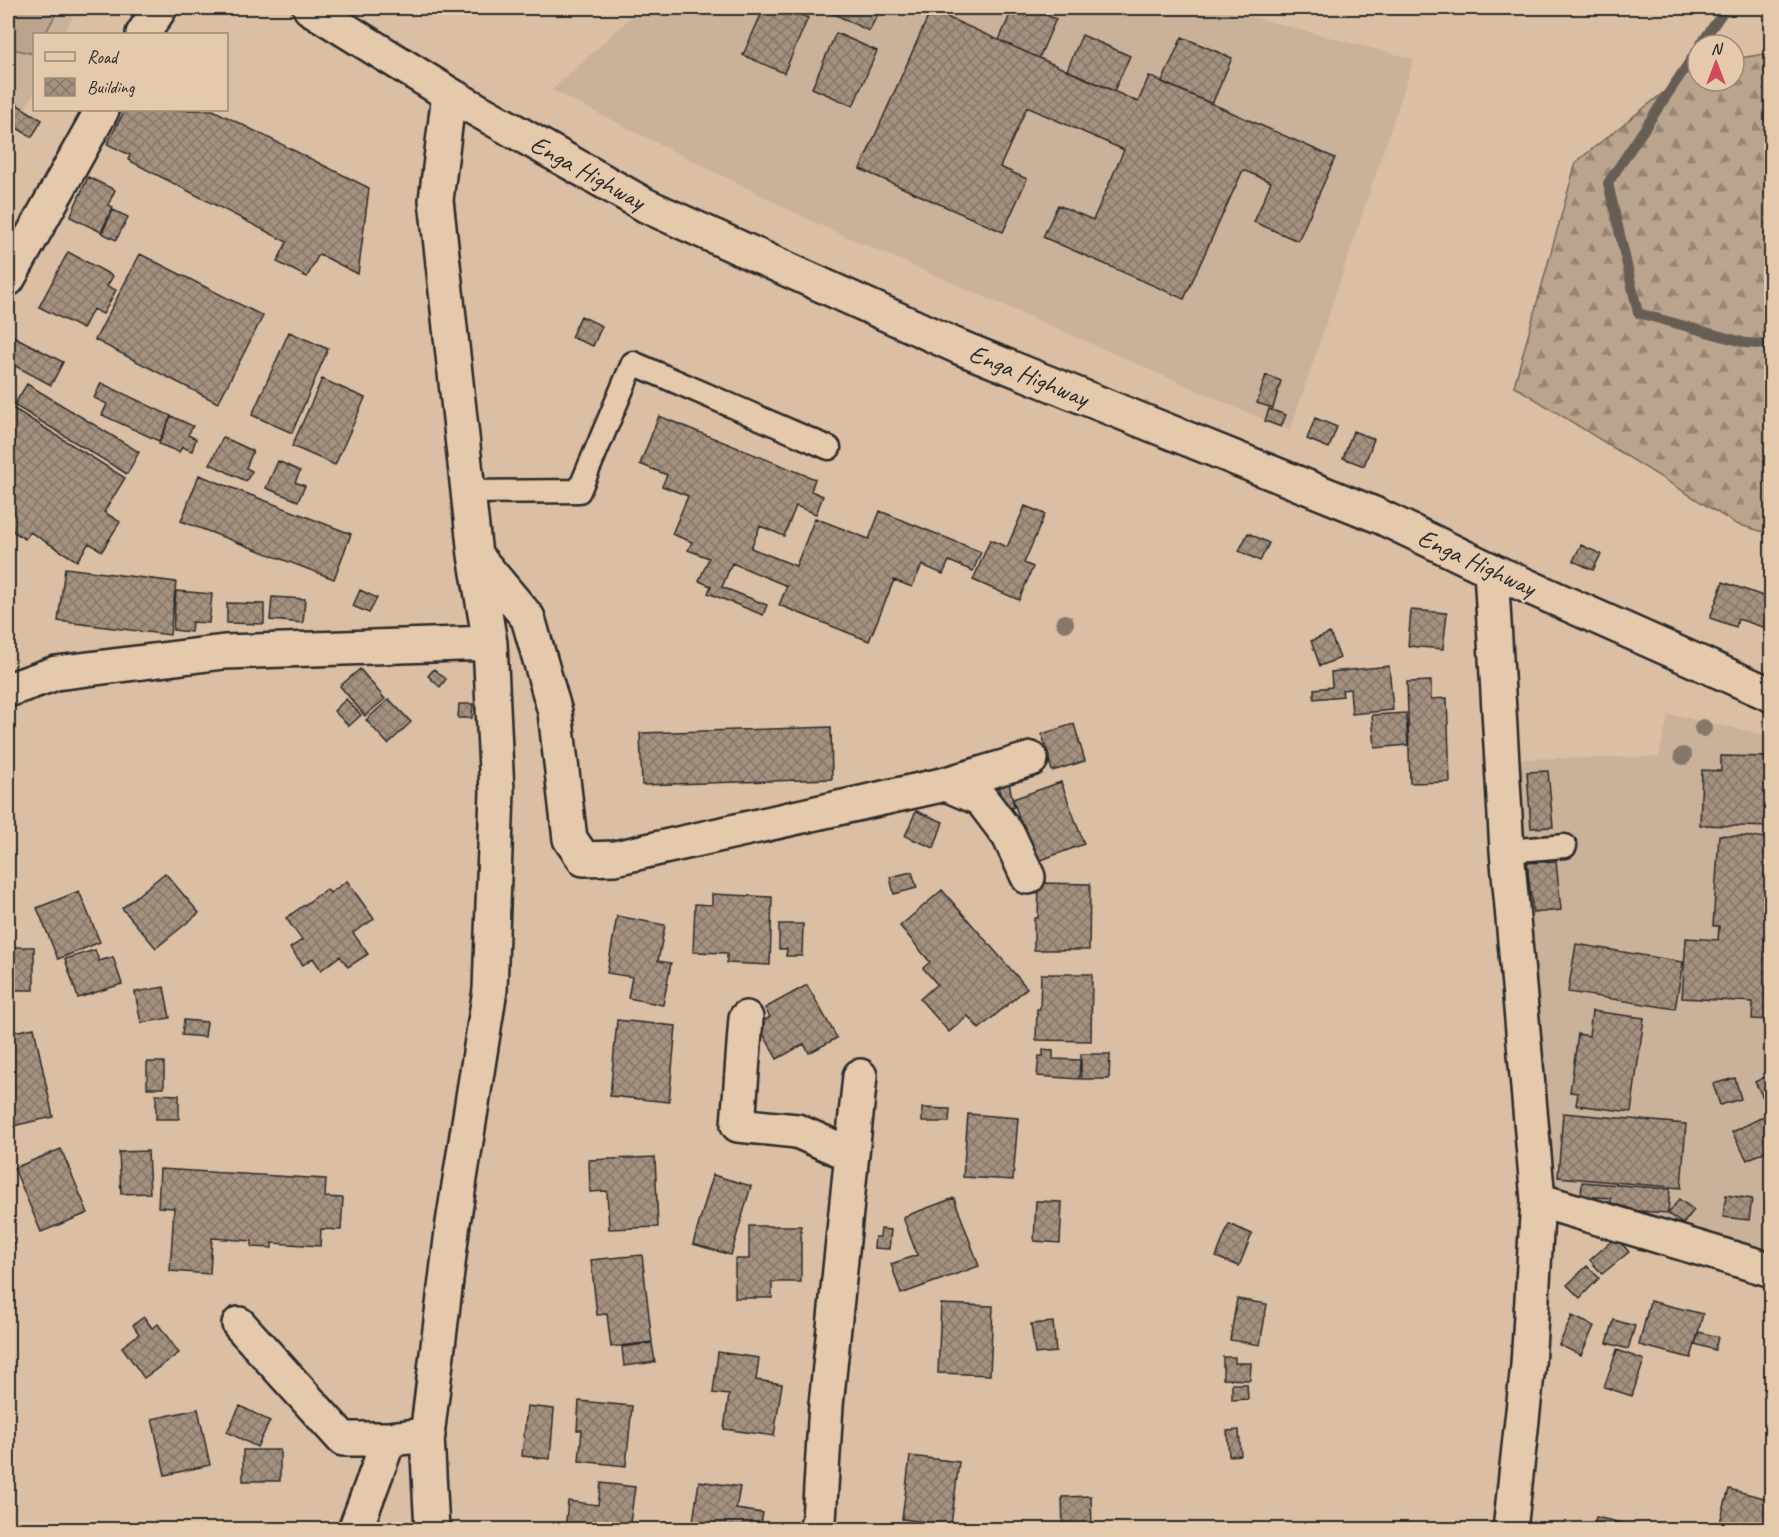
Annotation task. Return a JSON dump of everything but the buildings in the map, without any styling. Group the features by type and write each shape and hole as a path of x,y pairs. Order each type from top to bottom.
{"street":[{"path":"144,33 159,8"},
{"name":"Enga Highway","path":"310,8 449,94 647,206 959,347 1379,516 1491,570 1772,695"},
{"path":"435,1527 428,1435 453,1223 489,990 497,792 490,643 475,555 435,200 449,94"},
{"path":"8,279 101,111"},
{"path":"475,555 528,618 555,712 570,839 584,859 615,858 946,784 1031,759"},
{"path":"1491,570 1507,851 1538,1200 1528,1365 1510,1530"},
{"path":"8,690 56,673 224,652 490,643"},
{"path":"946,784 981,799 1009,836 1028,877"},
{"path":"746,1018 738,1125 797,1131 852,1155"},
{"path":"815,1530 819,1520 826,1405 860,1076"},
{"path":"1538,1200 1772,1270"},
{"path":"239,1324 343,1439 389,1439 428,1435"},
{"path":"355,1530 389,1439"}],"lane":[{"path":"468,492 579,491 633,363 829,448"},
{"path":"1507,851 1565,846"}],"shaded area":[{"path":"8,8 77,8 64,33 33,33 33,94 8,145"},
{"path":"641,8 1217,8 1414,59 1290,431 820,225 552,90"},
{"path":"1668,714 1771,736 1771,1254 1556,1190 1515,759 1659,757"}],"green space":[{"path":"8,8 59,8 46,33 33,33 33,54 8,48"},
{"path":"1772,53 1771,534 1736,524 1514,386 1576,162 1686,75 1686,93 1746,93 1746,57"}],"waterway":[{"path":"1708,33 1726,8"},
{"path":"1686,67 1608,183 1638,313 1746,343 1772,345"}]}
